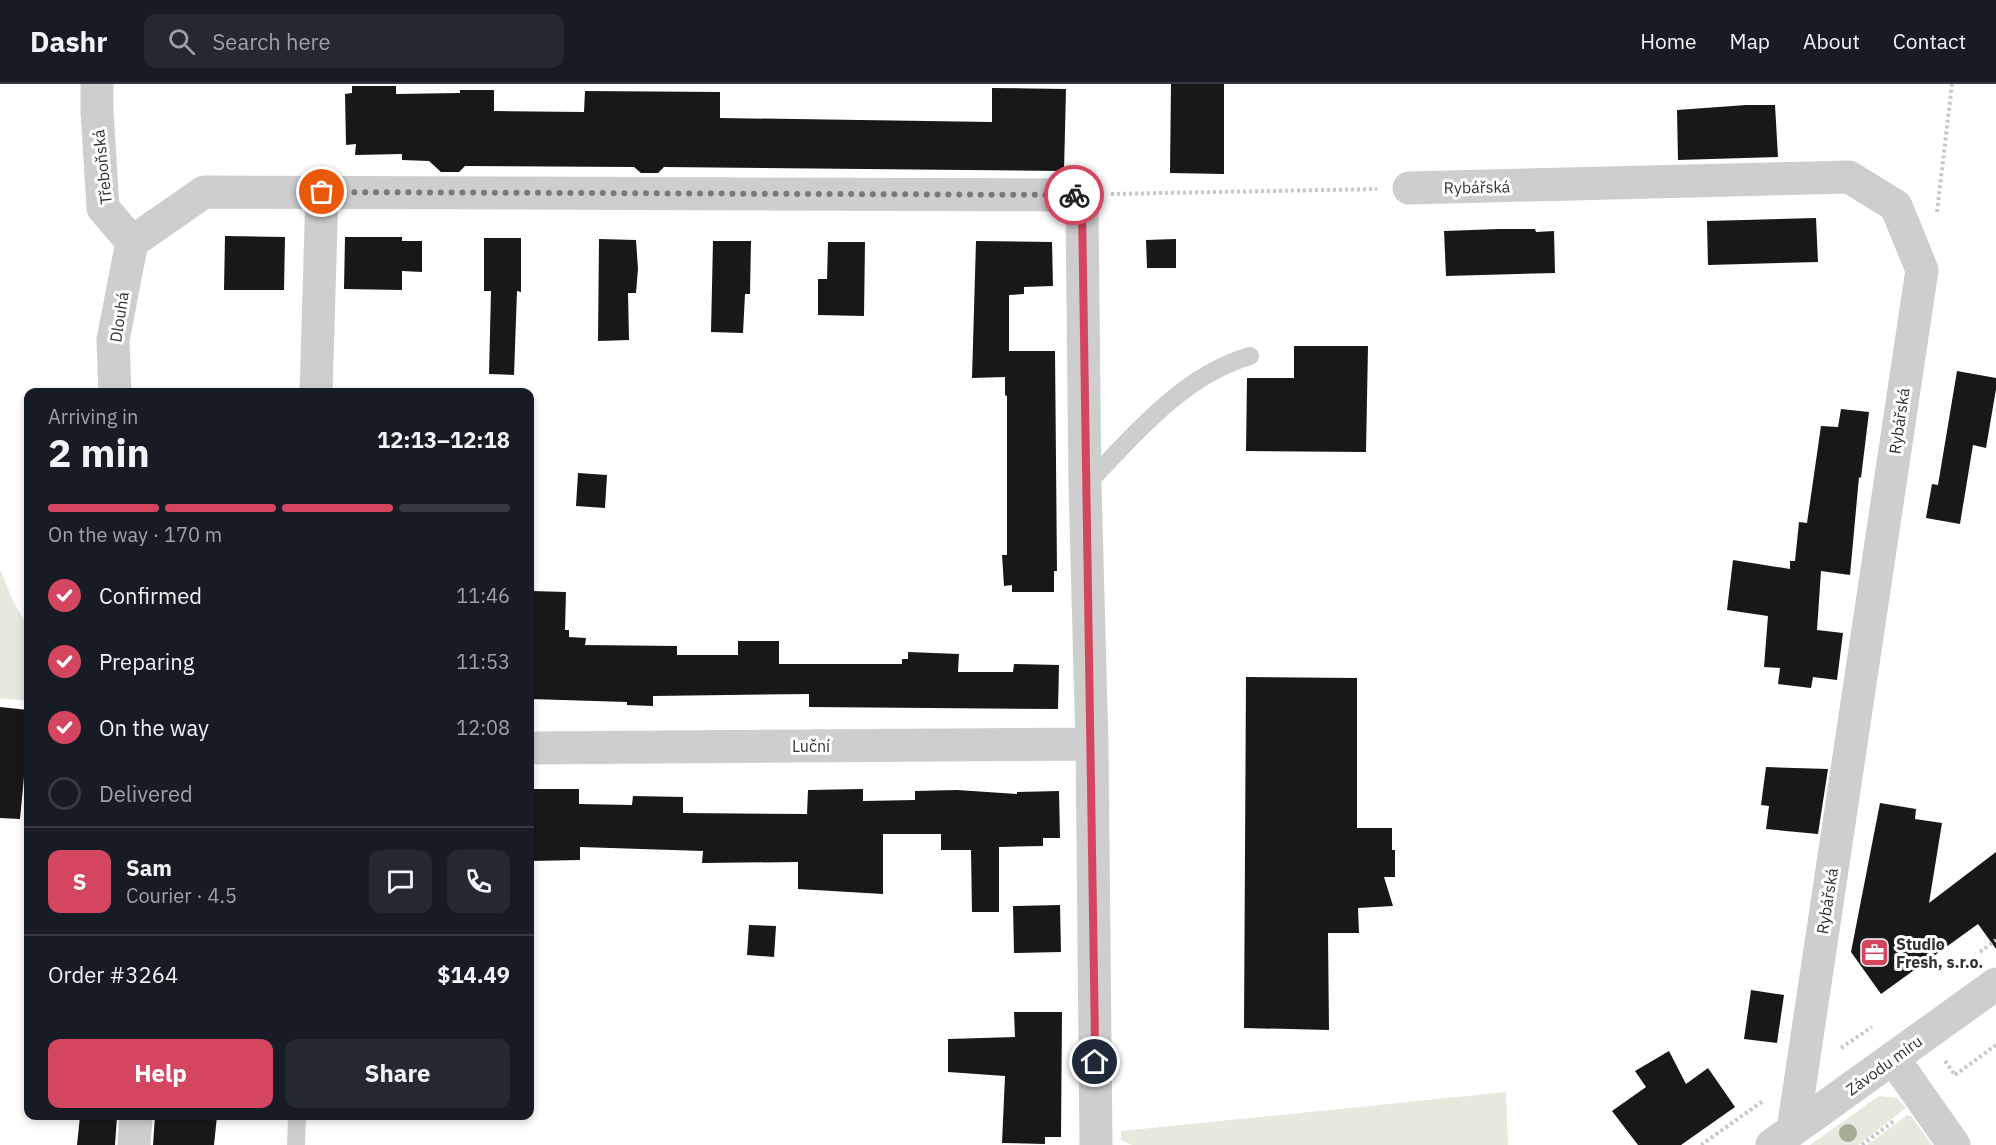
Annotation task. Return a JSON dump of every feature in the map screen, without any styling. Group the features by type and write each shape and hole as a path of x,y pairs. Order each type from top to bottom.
{"street":[{"name":"Třeboňská","path":"97,84 103,208 132,242"},
{"name":"Rybářská","path":"1409,189 1849,177 1896,206 1922,270 1782,1137"},
{"path":"132,242 204,192 1074,195 1082,208 1085,486 1092,744 1096,1145"},
{"path":"316,388 322,192"},
{"name":"Dlouhá","path":"115,388 113,340 132,242"},
{"name":"Luční","path":"534,748 1092,744"},
{"name":"Závodu míru","path":"1782,1137 1996,984"},
{"path":"1893,1058 1954,1145"},
{"path":"134,1145 136,1120"}],"lane":[{"path":"1085,486 1148,420 1185,390 1235,361 1250,356"},
{"path":"296,1145 297,1120"}],"path":[{"path":"1935,221 1952,84"},
{"path":"1074,195 1409,189"},
{"path":"1947,1081 1996,1045"}],"shaded area":[{"path":"0,569 13,601 24,620 24,701 0,698"},
{"path":"1506,1092 1508,1145 1132,1145 1121,1140 1121,1131"},
{"path":"1879,1096 1897,1098 1906,1108 1858,1145 1810,1145"},
{"path":"1907,1115 1911,1116 1932,1145 1867,1145"}],"building":[{"path":"1171,84 1224,84 1224,174 1170,173"},
{"path":"352,86 396,86 396,94 494,90 494,111 584,112 585,91 720,92 720,118 992,122 992,88 1066,89 1064,171 664,167 658,173 641,173 634,167 465,166 459,172 441,172 429,161 402,160 402,154 355,155 356,144 346,145 345,94 352,93"},
{"path":"1775,105 1778,157 1678,160 1677,110"},
{"path":"1816,218 1818,262 1708,265 1707,221"},
{"path":"1499,229 1554,231 1555,273 1446,276 1444,231"},
{"path":"225,236 285,237 284,290 224,290"},
{"path":"345,237 402,237 402,241 422,241 422,272 402,271 402,290 344,289"},
{"path":"484,238 521,238 521,292 517,291 514,375 489,374 491,291 484,291"},
{"path":"599,239 636,240 638,269 636,293 628,293 629,340 598,341"},
{"path":"1176,239 1176,268 1147,268 1146,240"},
{"path":"713,241 751,241 750,294 745,294 743,333 711,332"},
{"path":"976,241 1052,242 1053,286 1024,287 1024,294 1009,295 1009,351 1055,351 1057,571 1054,571 1054,592 1012,592 1012,585 1004,586 1002,555 1007,555 1007,396 1005,395 1005,377 972,378"},
{"path":"828,242 865,242 864,316 818,315 818,279 827,279"},
{"path":"1294,346 1368,346 1366,452 1246,451 1247,378 1294,378"},
{"path":"1957,371 1996,378 1986,448 1973,445 1960,524 1926,518 1932,484 1938,485"},
{"path":"1841,409 1869,412 1861,478 1859,477 1850,575 1821,571 1817,630 1843,633 1837,680 1813,677 1811,688 1778,684 1780,668 1764,667 1768,616 1727,610 1733,560 1790,569 1790,561 1795,561 1799,522 1807,523 1821,426 1838,427"},
{"path":"578,473 607,475 605,508 576,506"},
{"path":"534,591 566,592 565,630 569,630 569,637 586,638 585,645 677,646 677,655 738,655 738,641 779,641 779,664 902,664 902,659 908,659 908,652 959,654 958,672 1013,672 1014,664 1059,665 1058,709 809,707 809,694 653,696 653,706 627,705 627,702 534,699"},
{"path":"1246,677 1357,678 1357,828 1392,828 1395,877 1384,877 1393,906 1358,908 1359,933 1328,933 1329,1030 1244,1028"},
{"path":"0,707 24,710 24,777 20,819 0,818"},
{"path":"1766,767 1828,769 1818,834 1766,829 1769,806 1761,805"},
{"path":"534,789 579,789 579,804 632,805 633,796 683,797 683,813 807,814 808,790 863,789 863,801 915,800 915,791 957,790 1017,794 1017,792 1059,791 1060,838 1043,838 1043,846 999,847 999,912 972,912 971,850 941,850 941,834 883,834 883,894 798,889 798,862 702,863 703,851 580,847 580,860 534,861"},
{"path":"1880,803 1916,809 1915,819 1942,823 1929,903 1996,852 1996,949 1978,924 1881,994 1851,952"},
{"path":"1060,905 1061,952 1014,953 1013,906"},
{"path":"749,925 776,926 774,957 747,955"},
{"path":"1751,990 1784,995 1777,1043 1744,1039"},
{"path":"1014,1012 1062,1012 1061,1137 1045,1137 1045,1144 1002,1143 1005,1076 948,1072 948,1039 1015,1037"},
{"path":"1669,1051 1686,1084 1708,1068 1735,1107 1681,1145 1638,1145 1612,1111 1646,1087 1635,1071"},
{"path":"80,1120 117,1120 115,1145 77,1145"},
{"path":"155,1120 217,1120 214,1145 153,1145"}],"way so far":[{"path":"322,192 1074,195"}],"place":[{"name":"Studio Fresh, s.r.o.","path":"1875,953"}],"route":[{"path":"1074,195 1082,208 1085,486 1092,744 1095,1062"}]}
